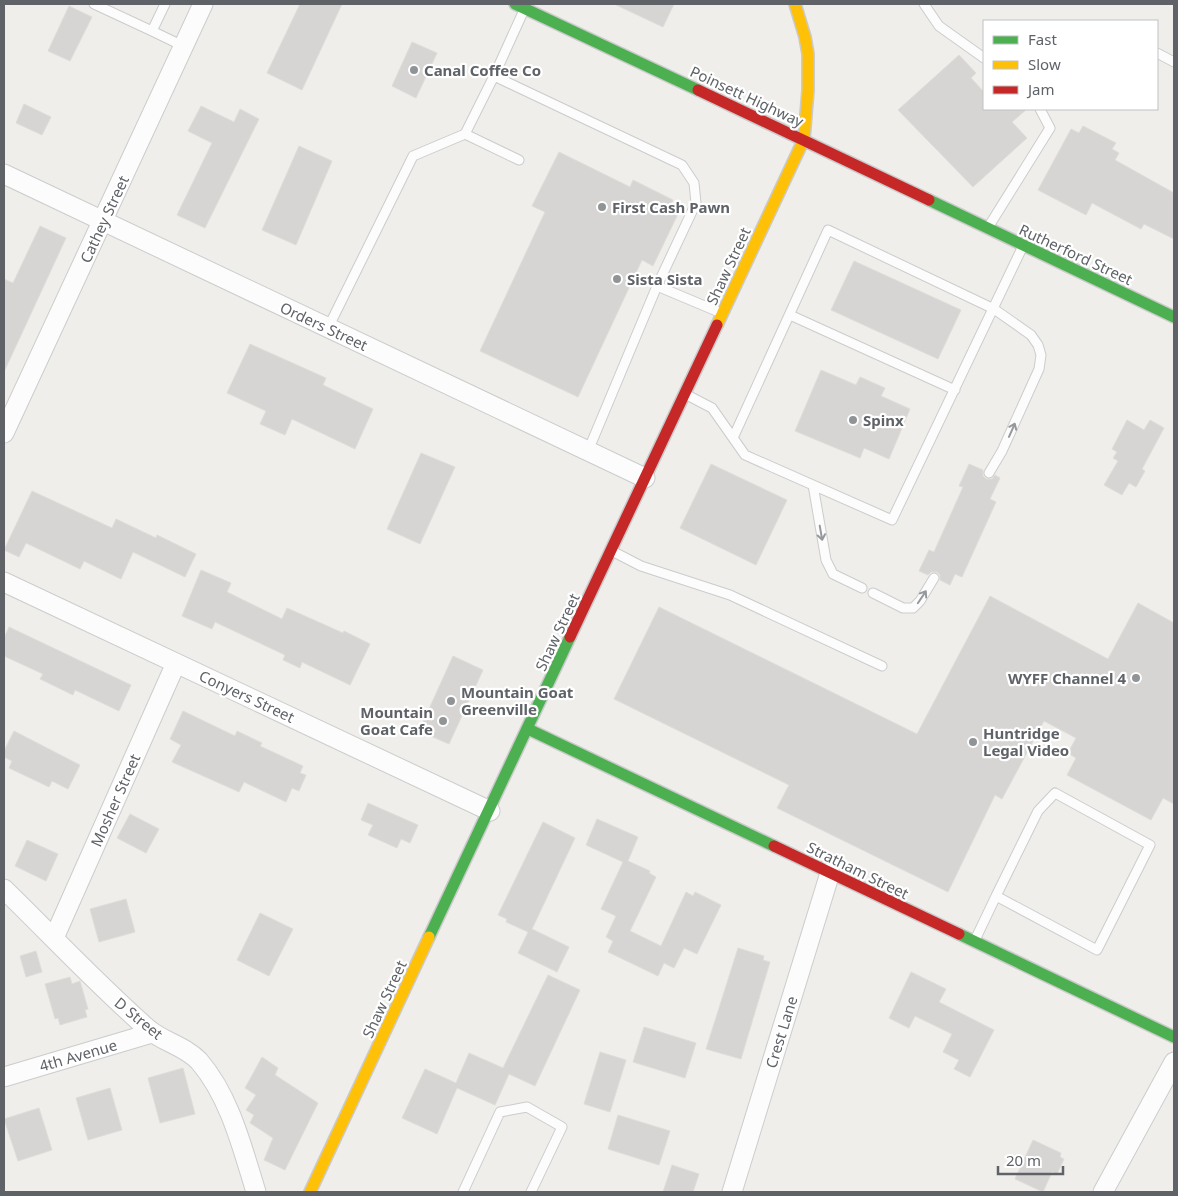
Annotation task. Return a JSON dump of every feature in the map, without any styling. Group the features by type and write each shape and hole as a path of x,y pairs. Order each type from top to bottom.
{"main road":[{"path":"795,4 806,42 808,67 804,139"},
{"name":"Poinsett Highway","path":"520,6 804,139 965,218"},
{"name":"Shaw Street","path":"310,1192 804,139"},
{"name":"Rutherford Street","path":"965,218 1174,316"},
{"name":"Stratham Street","path":"528,729 1174,1037"}],"street":[{"name":"Cathey Street","path":"4,433 203,4"},
{"name":"Orders Street","path":"4,174 645,478"},
{"name":"Conyers Street","path":"4,582 490,811"},
{"name":"Mosher Street","path":"54,938 176,663"},
{"name":"Crest Lane","path":"732,1192 830,873"},
{"name":"D Street","path":"4,889 152,1033 189,1052 198,1061 217,1087 240,1140 256,1192"},
{"name":"4th Avenue","path":"4,1077 152,1033"},
{"path":"1103,1192 1174,1062"}],"lane":[{"path":"94,4 183,46"},
{"path":"152,31 165,4"},
{"path":"924,4 939,26 983,57"},
{"path":"328,328 412,156 465,134 494,76 520,6"},
{"path":"1158,54 1174,62"},
{"path":"494,76 682,165 694,183 696,203 657,286 588,451"},
{"path":"987,228 1050,128 1041,110"},
{"path":"465,134 519,160"},
{"path":"733,438 828,230 994,309 1031,335 1038,345 1041,355 1039,369 1002,451 989,473"},
{"path":"685,394 712,408 745,454 892,520 1023,246"},
{"path":"657,286 722,314"},
{"path":"790,314 955,390"},
{"path":"813,485 826,560 833,574 862,588"},
{"path":"611,551 641,566 730,595 882,666"},
{"path":"873,593 903,608 913,608 920,601 934,578"},
{"path":"974,943 996,896 1038,811 1055,793 1150,845 1097,950 996,896"},
{"path":"463,1192 500,1112 527,1107 562,1127 532,1192"}],"building":[{"path":"300,4 342,4 302,90 267,73"},
{"path":"614,4 674,4 663,27"},
{"path":"69,6 92,17 70,61 48,51"},
{"name":"Canal Coffee Co","path":"412,42 437,53 416,98 392,86"},
{"path":"959,55 976,73 971,78 983,91 983,110 1026,110 1012,122 1027,138 973,187 898,110"},
{"path":"24,104 51,117 42,135 16,123"},
{"path":"201,106 234,122 240,109 259,119 205,228 177,215 212,143 188,131"},
{"path":"1083,126 1116,143 1112,149 1119,153 1115,160 1174,193 1174,239 1144,224 1141,229 1092,203 1086,215 1038,190 1071,129 1079,133"},
{"path":"299,146 332,161 296,245 262,230"},
{"path":"559,152 630,187 633,180 673,200 669,209 678,214 653,266 642,260 578,397 480,351 545,212 532,206"},
{"path":"40,226 66,238 4,372 4,279 13,283"},
{"path":"854,261 961,310 938,359 831,310"},
{"path":"250,344 326,378 323,385 373,409 355,449 292,419 285,435 260,424 266,411 227,393"},
{"name":"Spinx","path":"821,370 856,385 860,377 885,388 881,396 910,409 889,459 864,448 860,458 795,431"},
{"path":"1127,420 1144,430 1150,420 1164,428 1142,469 1145,471 1136,487 1129,483 1122,495 1104,485 1118,461 1113,458 1117,452 1112,449"},
{"path":"421,453 455,467 420,544 387,529"},
{"path":"711,464 787,500 756,565 680,528"},
{"path":"969,464 983,470 983,476 986,479 992,479 995,475 1000,478 990,499 996,502 962,577 955,574 950,585 940,580 940,575 937,572 931,572 928,575 919,571 929,550 934,552 963,487 959,486"},
{"path":"32,491 112,528 116,519 156,538 157,535 196,554 185,577 133,552 121,579 84,561 80,569 26,543 19,557 4,550"},
{"path":"201,570 231,583 227,592 282,619 287,608 343,633 344,631 370,644 350,685 302,662 300,668 283,660 285,655 215,622 212,629 182,616"},
{"path":"990,596 1108,659 1138,603 1174,623 1174,804 1163,798 1151,820 1067,775 1076,758 1068,753 1076,738 1044,721 1002,799 995,795 948,892 777,808 789,785 614,699 659,607 917,734"},
{"path":"9,627 131,685 119,711 75,690 73,695 40,679 43,674 4,656 4,638"},
{"name":"Mountain Goat Greenville","path":"453,656 483,670 449,744 419,731"},
{"path":"183,711 235,736 237,731 262,743 260,746 303,766 300,773 306,775 299,791 292,788 286,802 244,782 239,792 172,762 181,745 170,739"},
{"path":"14,731 80,765 68,789 52,781 49,787 9,768 12,761 4,757 4,751"},
{"path":"368,803 418,825 410,843 401,839 397,848 368,835 373,825 361,820"},
{"path":"130,814 159,829 146,853 117,838"},
{"path":"597,819 638,837 628,861 650,871 649,873 656,877 630,931 661,946 686,892 693,896 695,892 721,905 697,954 684,948 674,968 664,963 658,976 608,952 613,941 606,937 616,916 601,909 623,862 586,845"},
{"path":"543,822 575,838 532,929 569,947 557,972 518,953 528,932 506,922 507,919 498,915"},
{"path":"27,840 58,854 46,881 15,866"},
{"path":"126,899 135,932 99,942 90,909"},
{"path":"260,913 293,929 269,976 237,960"},
{"path":"738,948 764,956 763,960 770,962 741,1059 706,1049"},
{"path":"36,951 42,972 26,977 20,956"},
{"path":"911,972 946,989 939,1002 994,1030 970,1077 954,1069 959,1060 943,1052 952,1034 915,1016 909,1028 889,1018"},
{"path":"548,975 580,990 535,1086 509,1074 495,1105 457,1088 437,1134 402,1118 425,1069 456,1083 469,1053 503,1068"},
{"path":"70,977 72,984 80,981 88,1009 85,1010 87,1017 60,1025 58,1018 55,1019 45,984"},
{"path":"644,1027 696,1043 685,1078 633,1062"},
{"path":"600,1052 626,1060 610,1112 584,1104"},
{"path":"262,1057 278,1068 275,1075 318,1103 285,1170 264,1160 273,1138 250,1123 254,1115 246,1110 256,1095 245,1088"},
{"path":"183,1068 195,1114 160,1123 148,1078"},
{"path":"110,1088 122,1130 88,1140 76,1098"},
{"path":"39,1108 52,1150 18,1161 4,1119"},
{"path":"618,1115 670,1131 659,1165 608,1149"},
{"path":"1033,1140 1061,1153 1060,1157 1064,1159 1057,1174 1052,1172 1043,1192 1015,1179"},
{"path":"672,1165 699,1174 693,1192 663,1192"}],"traffic: fast":[{"path":"515,4 698,90"},
{"path":"929,200 1174,317"},
{"path":"429,937 570,637"},
{"path":"528,729 774,846"},
{"path":"959,934 1174,1037"}],"traffic: slow":[{"path":"717,325 804,139 808,90 808,54 795,4"},
{"path":"310,1192 429,937"}],"traffic: jam":[{"path":"698,90 929,200"},
{"path":"570,637 717,325"},
{"path":"774,846 959,934"}],"place":[{"name":"Canal Coffee Co","path":"414,70"},
{"name":"First Cash Pawn","path":"602,207"},
{"name":"Sista Sista","path":"617,279"},
{"name":"Spinx","path":"853,420"},
{"name":"WYFF Channel 4","path":"1136,678"},
{"name":"Mountain Goat Greenville","path":"451,701"},
{"name":"Mountain Goat Cafe","path":"443,721"},
{"name":"Huntridge Legal Video","path":"973,742"}]}
